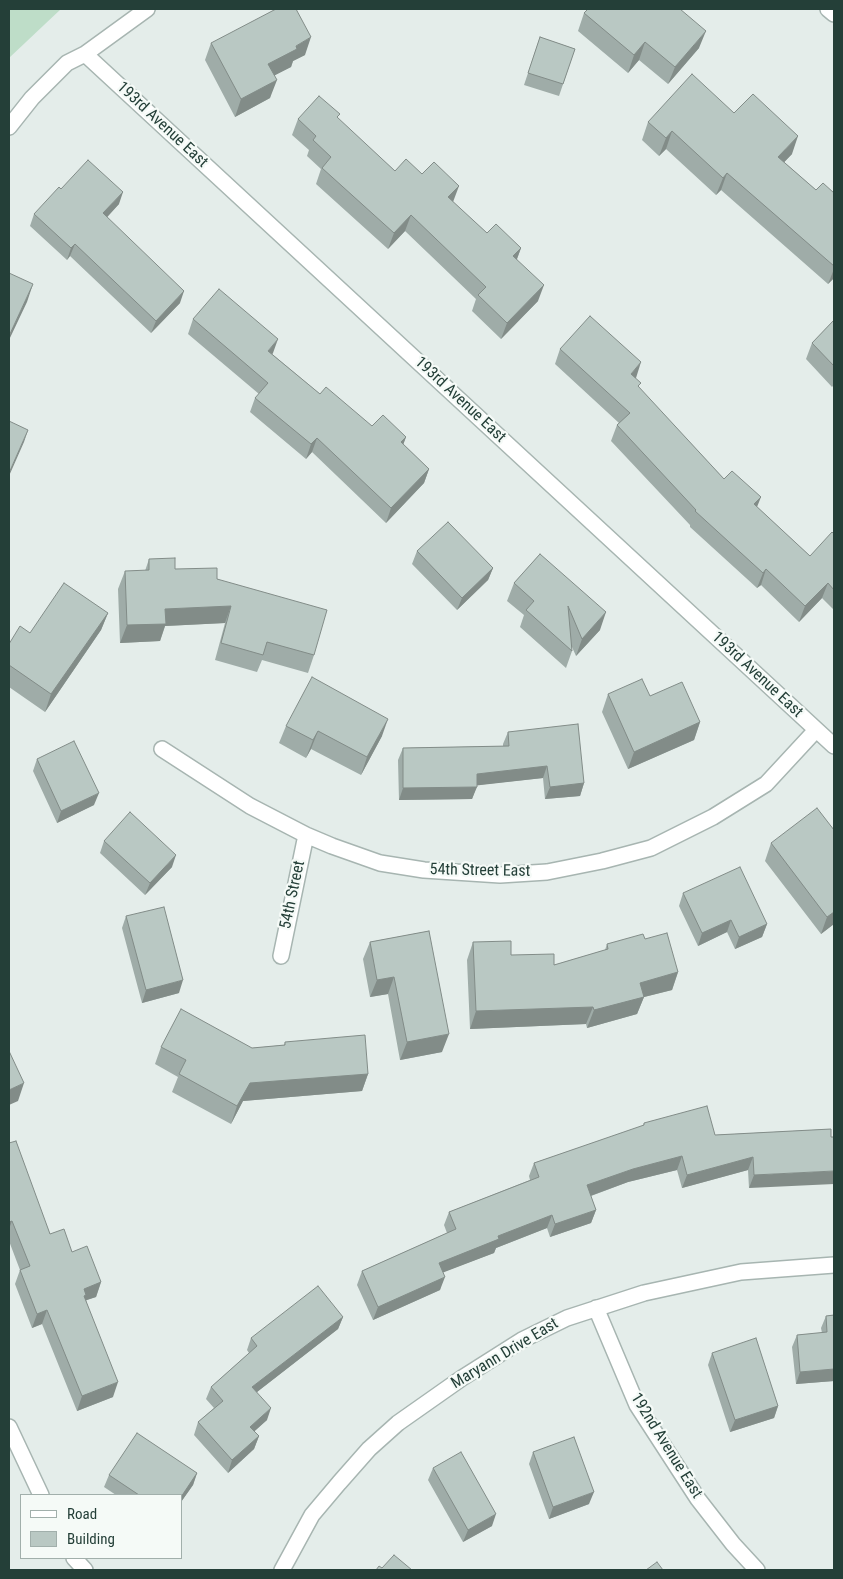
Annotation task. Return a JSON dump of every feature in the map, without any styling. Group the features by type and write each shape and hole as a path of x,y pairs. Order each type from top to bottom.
{"street":[{"path":"9,127 32,98 68,63 85,54 147,9"},
{"path":"828,9 834,14"},
{"name":"193rd Avenue East","path":"85,54 834,746"},
{"name":"54th Street East","path":"162,749 250,806 306,835 380,863 424,870 500,875 548,872 602,861 651,848 713,817 766,784 816,730"},
{"name":"54th Street","path":"281,956 306,835"},
{"name":"Maryann Drive East","path":"282,1570 312,1515 369,1450 398,1423 462,1378 522,1340 567,1318 644,1293 741,1272 834,1265"},
{"name":"192nd Avenue East","path":"596,1308 637,1405 698,1499 733,1544 757,1570"},
{"path":"9,1427 41,1494"},
{"path":"75,1559 84,1570"}],"green space":[{"path":"9,9 61,9 9,58"}],"building":[{"path":"276,9 296,9 311,37 296,46 297,49 268,64 277,80 241,99 211,43"},
{"path":"588,9 680,9 706,31 675,67 645,42 634,55 584,13"},
{"path":"540,37 575,49 563,84 528,73"},
{"path":"692,74 734,113 753,94 798,136 778,157 816,190 823,183 834,193 834,266 727,173 723,178 672,131 666,138 648,122"},
{"path":"319,96 340,114 337,117 395,171 406,159 422,174 434,162 459,186 448,197 487,233 496,224 521,248 513,256 544,285 507,323 478,295 486,287 411,215 394,233 322,168 331,157 313,140 316,136 298,119"},
{"path":"88,160 123,192 103,213 184,291 156,321 75,244 71,248 34,214"},
{"path":"9,273 33,284 9,336"},
{"path":"219,289 278,339 268,351 320,394 326,387 372,426 383,415 406,437 401,442 429,469 391,508 317,438 311,444 255,398 268,383 193,319"},
{"path":"590,316 641,362 631,374 641,383 638,386 724,479 732,471 761,497 754,504 810,556 832,532 834,534 834,590 828,583 805,606 766,569 763,573 695,511 617,425 630,413 560,349"},
{"path":"834,320 834,366 812,343"},
{"path":"9,421 28,430 9,473"},
{"path":"448,522 493,568 462,598 417,551"},
{"path":"540,554 606,612 582,639 568,606 572,651 526,610 534,601 514,583"},
{"path":"175,558 175,569 217,568 217,579 327,610 314,655 267,642 263,655 221,643 231,606 165,609 166,624 127,625 125,571 149,570 149,559"},
{"path":"64,583 108,613 51,694 9,665 9,644 20,626 30,633"},
{"path":"312,677 388,719 367,757 318,731 313,740 286,726"},
{"path":"642,679 650,696 682,682 700,722 634,752 608,694"},
{"path":"578,724 584,783 550,787 547,766 477,774 477,787 403,788 403,748 509,746 508,732"},
{"path":"74,741 99,793 61,811 37,759"},
{"path":"817,808 834,830 834,912 827,917 771,843"},
{"path":"130,812 176,855 150,883 104,841"},
{"path":"740,867 767,924 739,937 731,920 702,933 683,893"},
{"path":"164,907 183,980 146,990 126,916"},
{"path":"429,931 449,1034 407,1042 394,977 377,980 370,942"},
{"path":"667,933 678,972 640,983 644,997 594,1010 593,1007 476,1011 473,942 511,941 511,955 554,954 554,965 608,949 607,944 643,934 645,939"},
{"path":"181,1009 252,1048 285,1045 285,1042 365,1035 368,1074 250,1083 237,1106 179,1074 186,1060 161,1047"},
{"path":"9,1051 24,1083 9,1090"},
{"path":"707,1106 715,1135 831,1129 831,1137 834,1137 834,1171 754,1175 753,1157 687,1175 682,1156 633,1169 587,1185 596,1210 555,1224 552,1215 498,1236 499,1239 439,1263 445,1277 378,1307 362,1271 456,1229 449,1212 539,1177 534,1163 644,1125 644,1123"},
{"path":"16,1141 50,1234 64,1229 72,1252 87,1246 101,1282 84,1289 86,1295 84,1296 118,1382 82,1396 47,1310 37,1314 20,1270 30,1266 12,1221 9,1222 9,1143"},
{"path":"318,1286 343,1317 252,1387 271,1408 250,1427 259,1436 232,1460 198,1422 223,1401 211,1387 257,1346 251,1338"},
{"path":"834,1315 834,1369 800,1372 797,1335 827,1332 826,1316"},
{"path":"756,1338 778,1406 735,1420 712,1353"},
{"path":"137,1433 197,1473 182,1496 138,1494 109,1475"},
{"path":"574,1437 594,1492 553,1507 533,1452"},
{"path":"461,1452 496,1514 468,1530 433,1468"},
{"path":"394,1555 412,1570 376,1570 379,1566 382,1568"},
{"path":"657,1562 663,1570 646,1570"}]}
